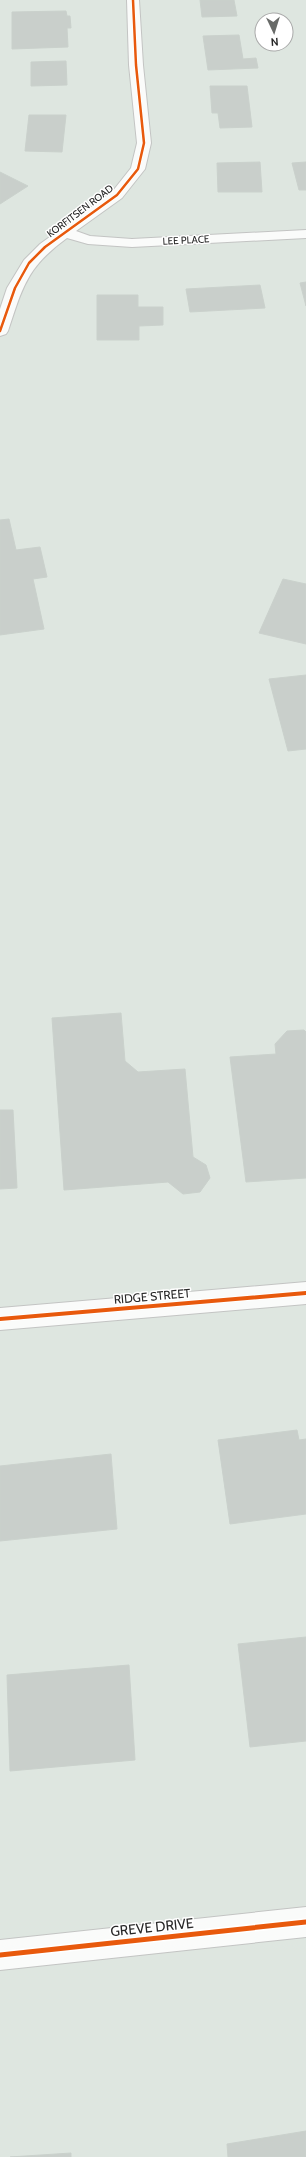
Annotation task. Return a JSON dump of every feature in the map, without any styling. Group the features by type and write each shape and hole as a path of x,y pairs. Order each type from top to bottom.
{"street":[{"name":"KORFITSEN ROAD","path":"0,331 15,288 29,263 45,247 67,233 117,195 138,169 144,143 136,65 133,0"},
{"name":"LEE PLACE","path":"67,233 88,240 132,243 306,234"},
{"name":"RIDGE STREET","path":"0,1319 306,1293"},
{"name":"GREVE DRIVE","path":"0,1954 306,1922"}],"building":[{"path":"200,0 234,0 237,16 202,17"},
{"path":"66,11 67,16 70,16 71,28 67,28 68,47 12,49 12,12"},
{"path":"239,35 243,59 256,58 258,68 208,70 203,36"},
{"path":"66,61 67,85 31,86 31,62"},
{"path":"210,86 247,86 252,127 220,128 218,113 212,113"},
{"path":"29,115 66,115 62,152 25,151"},
{"path":"260,162 262,192 218,192 217,163"},
{"path":"306,162 306,190 299,190 292,163"},
{"path":"0,172 28,186 0,204"},
{"path":"306,282 306,306 300,283"},
{"path":"260,285 265,308 190,312 186,289"},
{"path":"97,295 138,295 138,307 163,307 163,325 139,326 139,340 97,340"},
{"path":"9,519 16,550 40,547 47,577 33,579 44,629 0,635 0,520"},
{"path":"283,579 306,584 306,644 259,633"},
{"path":"306,675 306,749 288,751 269,679"},
{"path":"121,1013 125,1061 138,1072 185,1069 193,1157 206,1165 210,1178 200,1192 183,1194 168,1182 64,1190 52,1018"},
{"path":"304,1030 306,1032 306,1178 246,1182 230,1057 276,1054 275,1044 287,1031"},
{"path":"0,1110 13,1110 17,1188 0,1189"},
{"path":"297,1430 299,1440 306,1439 306,1514 230,1524 218,1440"},
{"path":"111,1454 117,1529 0,1541 0,1466"},
{"path":"306,1637 306,1741 250,1747 238,1644"},
{"path":"129,1665 135,1760 10,1771 7,1675"},
{"path":"306,2131 306,2157 228,2157 227,2144"},
{"path":"71,2153 71,2157 10,2157"}],"cycle path":[{"path":"0,331 15,288 29,263 45,247 117,195 138,169 144,143 136,65 133,0"},
{"path":"0,1319 306,1293"},
{"path":"0,1955 306,1922"}]}
